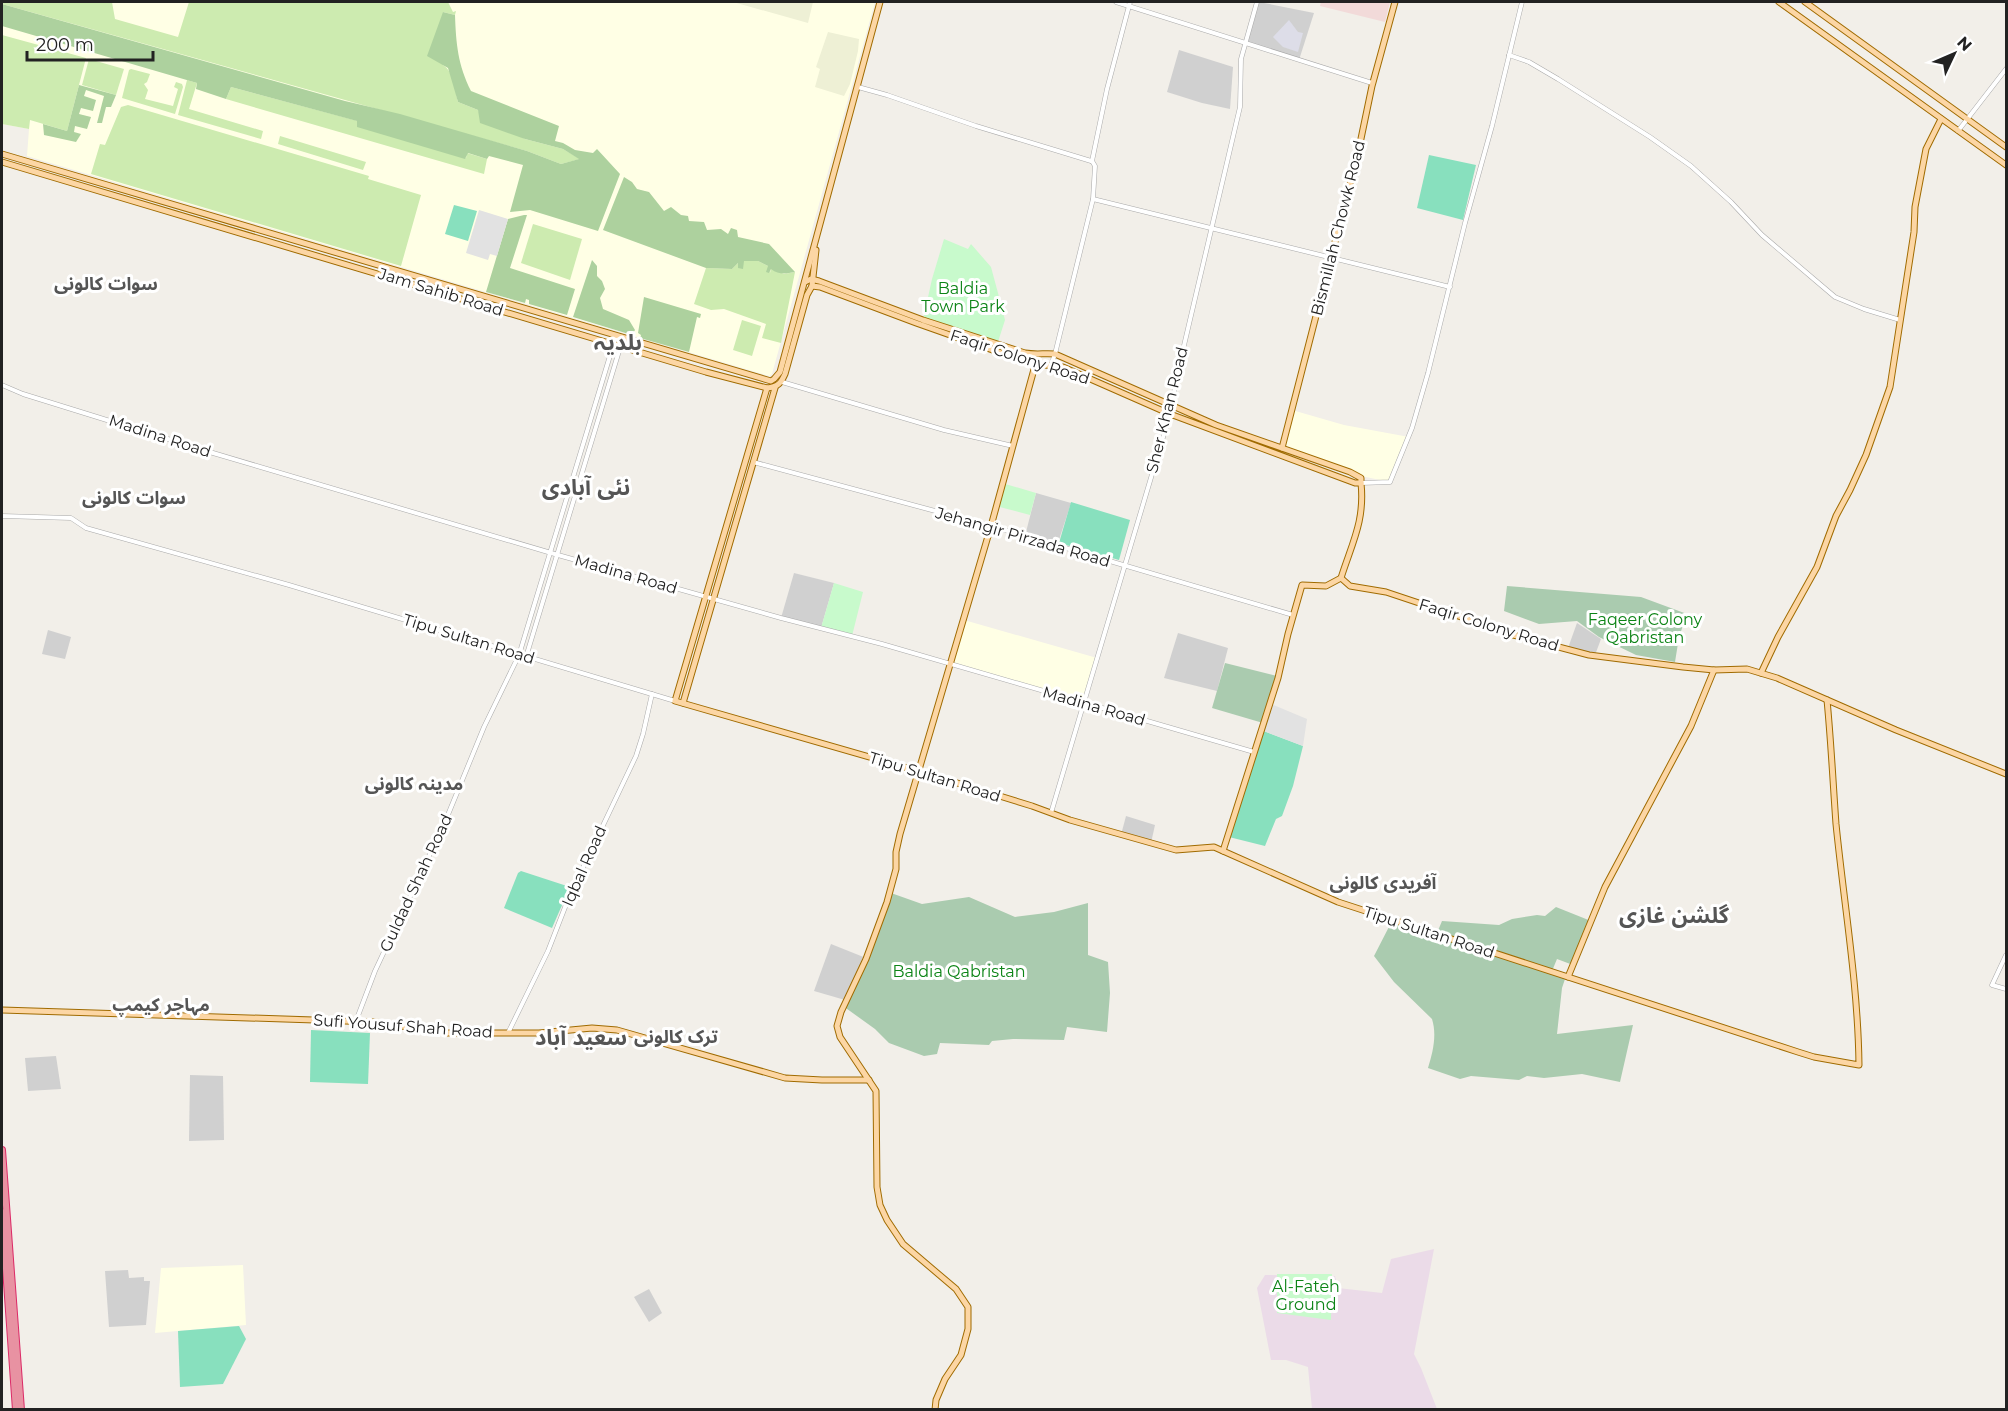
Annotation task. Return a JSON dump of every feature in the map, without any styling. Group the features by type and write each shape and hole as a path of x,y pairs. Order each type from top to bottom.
{"highway":[{"path":"2,1150 19,1410"},
{"path":"2,1212 19,1410"}],"main road":[{"path":"804,284 880,2"},
{"name":"Bismillah Chowk Road","path":"1281,451 1358,153 1372,83 1395,2"},
{"path":"1779,2 2007,165"},
{"path":"1805,2 2007,147"},
{"path":"1761,673 1817,567 1836,516 1869,446 1890,387 1922,167 1926,149 1941,118"},
{"name":"Jam Sahib Road","path":"2,154 771,381 780,372 804,284"},
{"path":"4,163 9,157"},
{"name":"Jam Sahib Road","path":"4,163 705,372 775,388"},
{"path":"683,703 752,462 775,388 782,382 808,292 812,286 818,236"},
{"path":"804,284 814,279"},
{"name":"Faqir Colony Road","path":"814,279 997,345 1038,355 1055,354 1216,425 1355,483 1361,483"},
{"name":"Faqir Colony Road","path":"812,286 964,341 1036,364 1063,367 1170,414 1281,451"},
{"path":"935,1410 936,1400 945,1379 961,1355 968,1329 968,1307 956,1288 903,1244 880,1205 877,1187 876,1091 840,1037 837,1026 841,1012 866,958 890,892 896,869 899,837 991,526 1038,355"},
{"path":"675,701 767,388"},
{"path":"1223,851 1278,678 1302,585 1326,586 1341,578 1359,528 1363,504 1361,483"},
{"name":"Faqir Colony Road","path":"1341,578 1350,586 1386,592 1494,630 1589,655 1714,670 1744,668 1761,673 2007,774"},
{"path":"1568,977 1605,887 1691,726 1714,670"},
{"name":"Tipu Sultan Road","path":"675,701 918,771 1051,814 1176,850 1214,847 1338,903 1806,1054 1859,1065 1857,1002 1853,984 1847,908 1836,824 1827,700"},
{"name":"Sufi Yousuf Shah Road","path":"2,1010 375,1022 448,1033 539,1034 592,1028 617,1029 785,1078 869,1080"}],"street":[{"path":"1116,2 1129,3 1372,83"},
{"name":"Sher Khan Road","path":"1051,814 1170,414 1240,107 1241,59 1257,2"},
{"path":"1361,483 1386,484 1392,479 1412,428 1475,184 1494,120 1522,2"},
{"path":"1051,366 1093,199 1095,166 1092,161 1107,89 1129,3"},
{"path":"1509,55 1529,62 1650,137 1691,166 1731,202 1762,235 1835,297 1900,320"},
{"path":"1959,131 2007,69"},
{"path":"858,87 1092,161"},
{"path":"1093,199 1450,287"},
{"name":"Guldad Shah Road","path":"356,1022 375,971 445,822 484,727 519,654 616,336"},
{"path":"526,657 623,338"},
{"path":"782,382 934,427 1013,446"},
{"name":"Madina Road","path":"2,385 23,394 213,453 558,555 1084,702 1254,752"},
{"name":"Jehangir Pirzada Road","path":"752,462 991,526 1293,615"},
{"name":"Tipu Sultan Road","path":"2,516 71,518 86,528 290,585 675,701"},
{"name":"Iqbal Road","path":"507,1034 548,951 569,897 636,756 652,694"},
{"path":"2007,955 1992,985 2007,989"}],"shaded area":[{"path":"2,2 875,2 772,374 769,376 27,156 29,129 2,124"},
{"path":"733,2 813,2 808,23"},
{"path":"1259,2 1314,13 1299,60 1246,43"},
{"path":"1321,2 1390,2 1385,22 1320,6"},
{"path":"1289,20 1298,32 1303,33 1298,52 1283,47 1273,37"},
{"path":"828,32 859,39 850,84 844,96 815,87 820,69 816,67"},
{"path":"1179,50 1233,67 1230,109 1167,92"},
{"path":"479,210 508,219 497,256 490,254 488,260 466,253"},
{"path":"1292,410 1344,425 1409,437 1390,482 1356,475 1282,448"},
{"path":"1036,493 1071,503 1057,546 1025,536"},
{"path":"794,573 834,583 821,628 781,618"},
{"path":"964,620 1097,658 1084,702 949,664"},
{"path":"1577,623 1601,639 1595,655 1568,648"},
{"path":"48,630 71,637 65,659 42,654"},
{"path":"1178,633 1228,648 1217,691 1164,678"},
{"path":"1269,703 1307,719 1303,746 1261,730"},
{"path":"1126,816 1155,825 1151,843 1121,835"},
{"path":"831,944 866,958 845,1000 814,991"},
{"path":"56,1056 61,1089 28,1091 25,1058"},
{"path":"190,1075 223,1076 224,1140 189,1141"},
{"path":"1434,1249 1414,1354 1437,1409 1312,1409 1308,1367 1286,1360 1271,1360 1257,1288 1265,1275 1335,1276 1338,1288 1382,1293 1391,1259"},
{"path":"243,1265 246,1325 155,1333 161,1268"},
{"path":"128,1270 129,1278 144,1277 144,1281 150,1281 146,1325 109,1327 105,1271"},
{"path":"649,1289 662,1313 649,1322 634,1297"}],"green space":[{"path":"2,2 112,2 115,19 178,37 189,2 448,2 453,12 456,11 455,15 443,12 443,65 452,77 458,102 478,110 525,139 563,149 580,159 561,164 527,151 2,4"},
{"path":"2,4 345,101 400,114 527,151 561,164 579,159 563,149 525,139 480,123 478,110 458,102 448,68 427,56 443,12 455,15 458,54 471,91 559,126 555,141 575,150 593,153 597,149 620,174 598,231 530,210 510,212 523,165 489,156 487,159 468,153 465,159 357,127 357,121 231,87 226,99 196,89 197,83 2,26"},
{"path":"2,35 86,58 67,131 30,120 29,129 2,124"},
{"path":"89,59 124,69 116,95 82,85"},
{"path":"131,69 150,74 144,84 148,90 145,99 173,106 178,89 174,87 176,82 182,84 175,114 122,98"},
{"path":"187,80 197,83 189,109 263,131 261,139 178,115"},
{"path":"79,85 116,95 111,107 106,107 102,123 97,123 104,96 86,90 84,96 96,100 93,111 81,108 79,114 91,117 87,129 75,126 74,132 81,134 76,142 44,135 43,124 67,131"},
{"path":"231,87 358,121 357,126 466,158 467,153 487,159 484,174 226,99"},
{"path":"128,105 369,176 368,179 421,195 401,266 91,174 100,144 105,145 121,107"},
{"path":"280,136 366,162 363,170 278,144"},
{"path":"1429,155 1476,165 1463,220 1417,208"},
{"path":"624,177 637,189 649,192 664,211 671,207 681,215 688,216 689,221 704,222 707,230 721,229 728,234 731,228 737,230 738,237 769,244 795,272 782,274 771,269 769,273 766,272 768,266 758,261 744,261 743,269 738,268 738,263 732,269 706,268 603,230"},
{"path":"454,205 477,211 468,241 445,234"},
{"path":"527,215 510,268 575,289 567,315 529,304 529,300 526,299 525,303 486,292 508,219"},
{"path":"533,224 582,239 570,280 521,263"},
{"name":"Baldia Town Park","path":"944,239 968,249 971,244 991,267 1005,320 997,345 923,320"},
{"path":"592,260 597,266 597,276 605,289 600,298 603,309 629,320 635,330 632,335 573,317"},
{"path":"744,261 758,261 768,266 770,273 771,268 784,274 795,272 781,343 762,338 766,324 724,309 711,310 694,304 706,268 732,269"},
{"path":"644,297 701,314 700,318 697,317 689,352 640,338 641,335 638,333"},
{"path":"742,320 761,326 752,356 733,350"},
{"path":"1002,483 1036,493 1030,515 996,506"},
{"path":"1071,502 1130,520 1119,560 1059,543"},
{"path":"834,583 863,592 852,636 821,628"},
{"name":"Faqeer Colony Qabristan","path":"1507,586 1641,597 1687,614 1679,637 1675,662 1636,655 1599,637 1577,621 1539,624 1504,611"},
{"path":"1225,663 1277,676 1263,723 1212,708"},
{"path":"1261,730 1303,746 1293,786 1282,816 1276,819 1265,846 1229,837"},
{"path":"521,871 570,887 552,928 504,908 518,873"},
{"name":"Baldia Qabristan","path":"891,893 922,904 969,897 1015,917 1054,912 1088,903 1088,955 1108,962 1110,993 1107,1032 1067,1027 1064,1040 1013,1039 992,1041 989,1045 940,1043 937,1054 924,1056 889,1043 875,1029 843,1006"},
{"path":"1556,907 1591,921 1573,965 1557,959 1552,971 1566,976 1562,988 1557,1034 1633,1025 1620,1082 1582,1074 1544,1078 1527,1076 1519,1080 1471,1076 1460,1079 1428,1068 1434,1044 1432,1019 1394,982 1374,956 1393,919 1437,933 1442,921 1499,925 1512,919 1545,916"},
{"path":"311,1030 370,1033 368,1084 310,1082"},
{"name":"Al-Fateh Ground","path":"1277,1274 1332,1274 1331,1320 1277,1313"},
{"path":"239,1326 246,1339 223,1384 180,1387 178,1331"}],"district":[{"name":"سوات کالونی","path":"106,284"},
{"name":"بلدیہ","path":"618,342"},
{"name":"نئی آبادی","path":"586,487"},
{"name":"سوات کالونی","path":"134,498"},
{"name":"مدینہ کالونی","path":"414,784"},
{"name":"آفریدی کالونی","path":"1383,883"},
{"name":"گلشن غازی","path":"1674,915"},
{"name":"مہاجر کیمپ","path":"161,1005"},
{"name":"سعید آباد","path":"581,1037"},
{"name":"ترک کالونی","path":"676,1037"}]}
